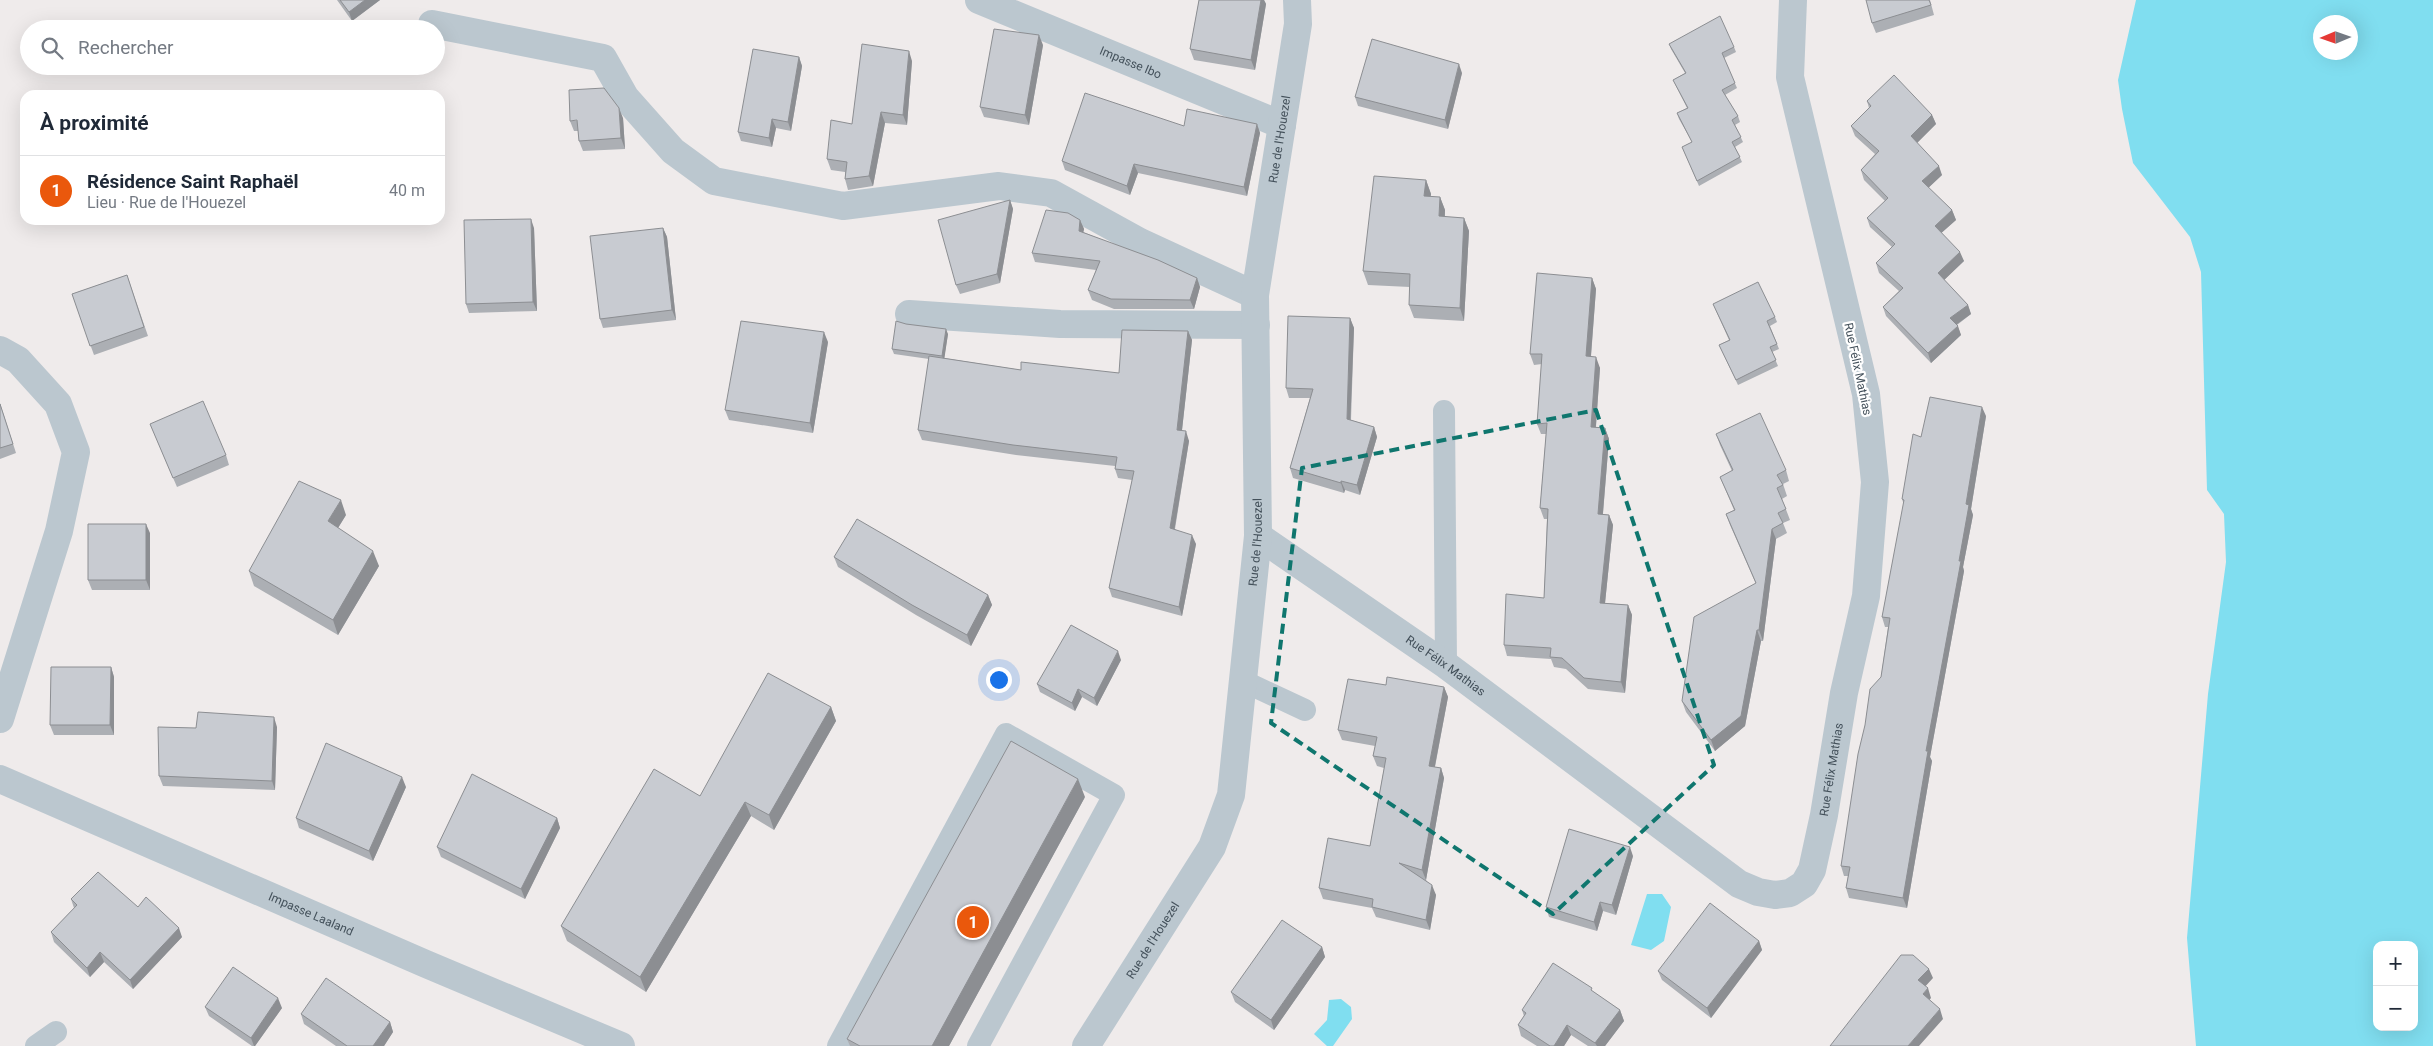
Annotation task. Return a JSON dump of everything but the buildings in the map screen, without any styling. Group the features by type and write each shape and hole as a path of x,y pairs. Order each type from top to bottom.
{"street":[{"name":"Impasse Ibo","path":"979,0 1282,125"},
{"name":"Rue de l'Houezel","path":"1086,1046 1212,848 1231,795 1258,536 1255,295 1298,24 1297,0"},
{"name":"Rue Félix Mathias","path":"1258,536 1446,665 1739,884 1758,892 1775,895 1790,893 1804,884 1812,870 1824,815 1844,693 1866,596 1875,482 1866,394 1790,77 1793,0"},
{"path":"445,27 603,58 625,97 673,151 714,181 843,206 999,186 1051,193 1140,242 1255,295"},
{"path":"910,314 1060,324 1256,325"},
{"path":"0,350 18,360 58,404 76,452 60,531 0,719"},
{"name":"Impasse Laaland","path":"0,779 417,960 622,1046"}],"lane":[{"path":"1444,411 1446,665"},
{"path":"1243,680 1305,710"},
{"path":"838,1046 1006,734 1114,795 978,1046"},
{"path":"36,1046 56,1032"}],"highlighted area":[{"path":"1596,410 1714,765 1553,914 1271,723 1302,468"}],"water":[{"path":"2136,0 2433,0 2433,1046 2196,1046 2187,938 2208,694 2226,562 2224,514 2207,490 2201,272 2190,237 2133,163 2118,80"},
{"path":"1647,894 1662,894 1671,907 1664,941 1651,950 1631,945"},
{"path":"1341,999 1351,1007 1352,1019 1333,1046 1327,1046 1314,1034 1327,1020 1329,1000"}],"place":[{"name":"Résidence Saint Raphaël","path":"973,922"}]}
